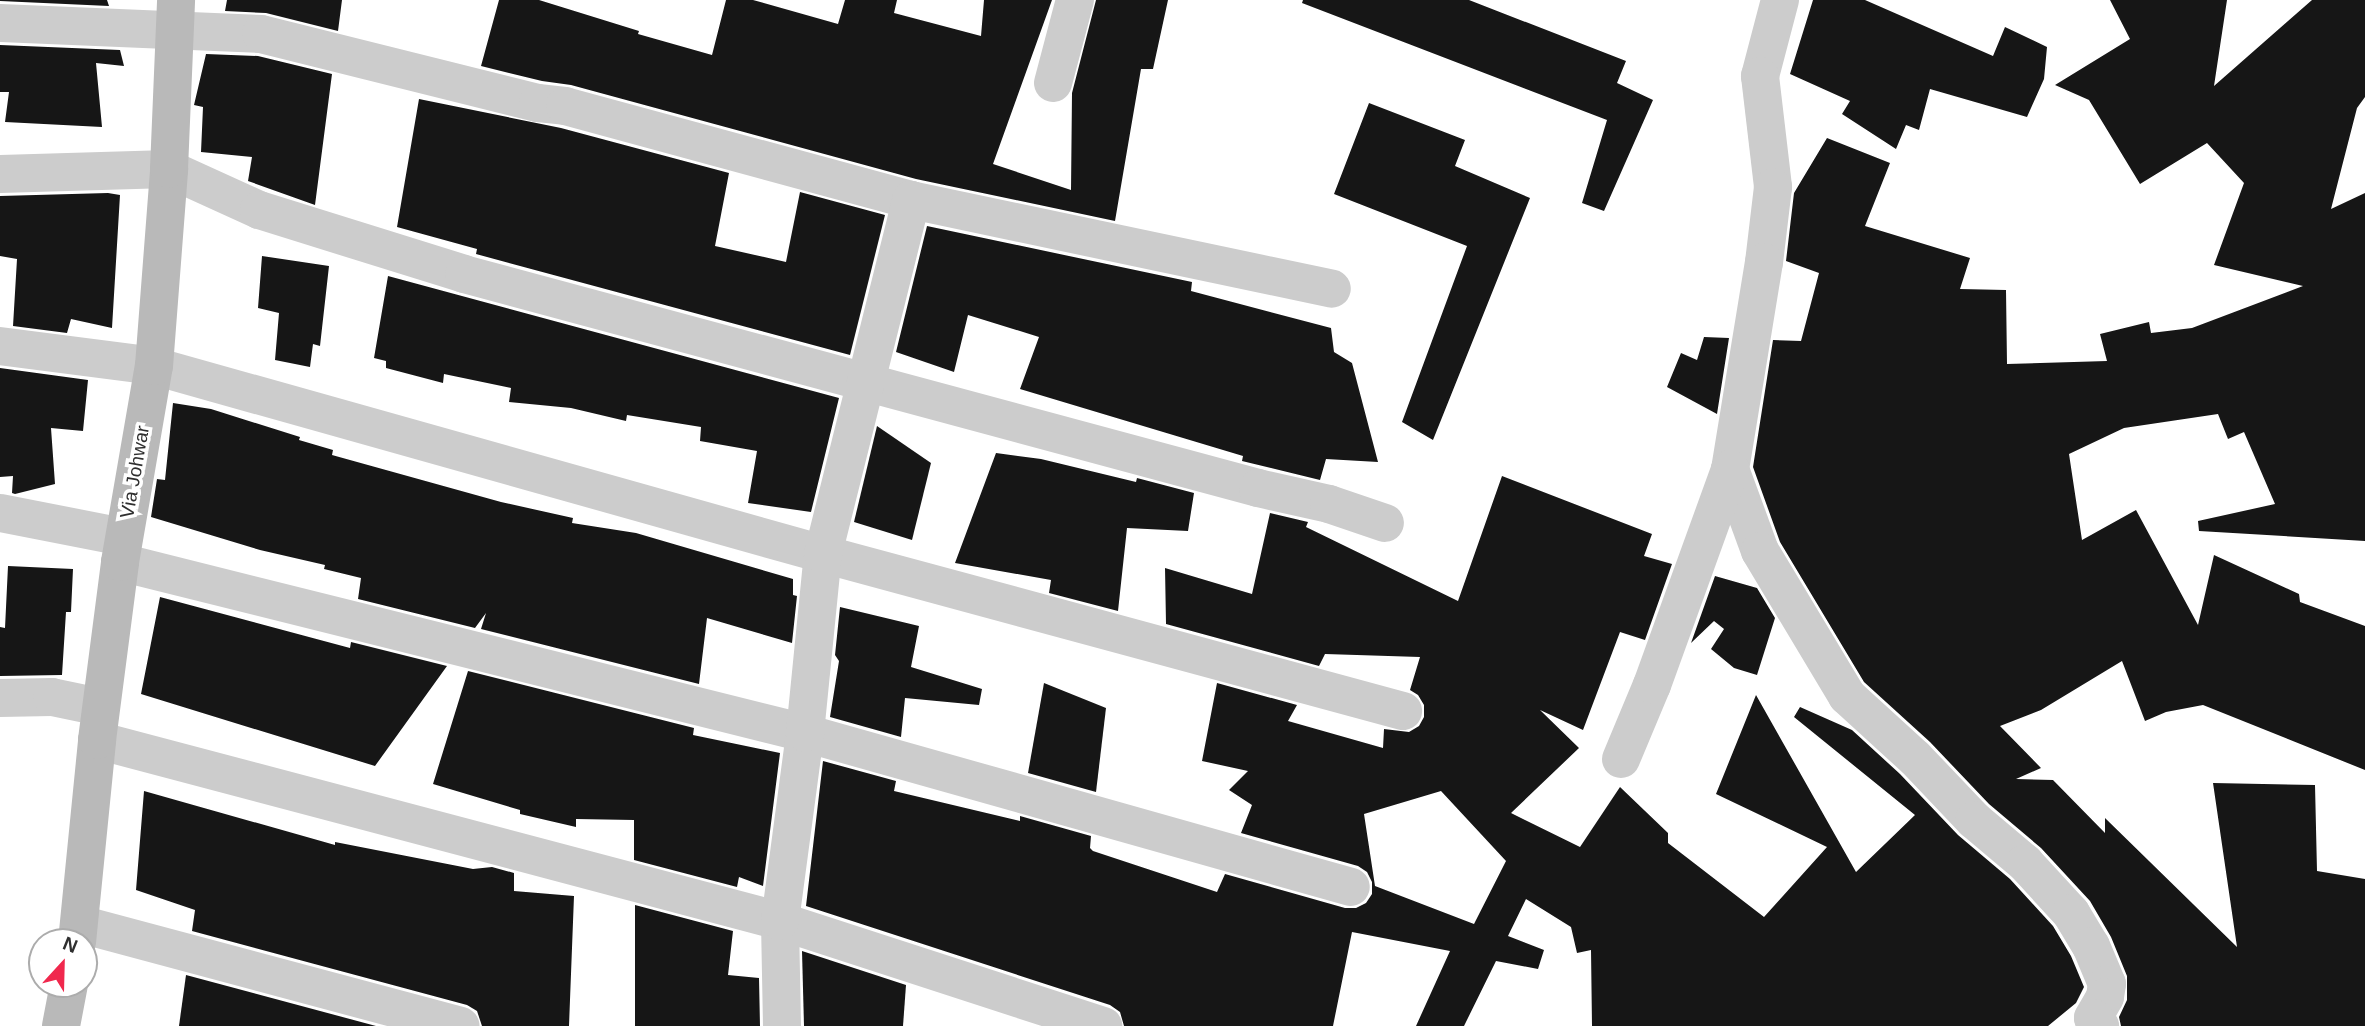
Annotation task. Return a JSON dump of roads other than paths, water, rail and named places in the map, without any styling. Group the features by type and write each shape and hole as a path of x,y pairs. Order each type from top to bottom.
{"street":[{"path":"1052,83 1075,0"},
{"path":"1621,759 1652,685 1730,469 1764,262 1773,187 1760,76 1780,0"},
{"path":"0,23 176,15 538,103 565,106 911,200 1332,289"},
{"name":"Via Johwar","path":"79,928 99,723 122,549 154,366 169,169 176,15"},
{"path":"0,174 169,169 259,210 451,270 1258,488 1329,504 1385,523"},
{"path":"782,1026 780,921 805,733 823,554 911,200"},
{"path":"0,346 154,366 823,554 1403,711"},
{"path":"1730,469 1760,551 1847,696 1915,758 1974,820 2025,863 2071,912 2091,946 2107,984 2105,998 2093,1018 2100,1026"},
{"path":"0,513 122,549 805,733 1351,887"},
{"path":"0,698 52,696 99,723 780,921 1103,1026"},
{"path":"98,938 461,1026"},
{"path":"61,1026 66,998"}]}
